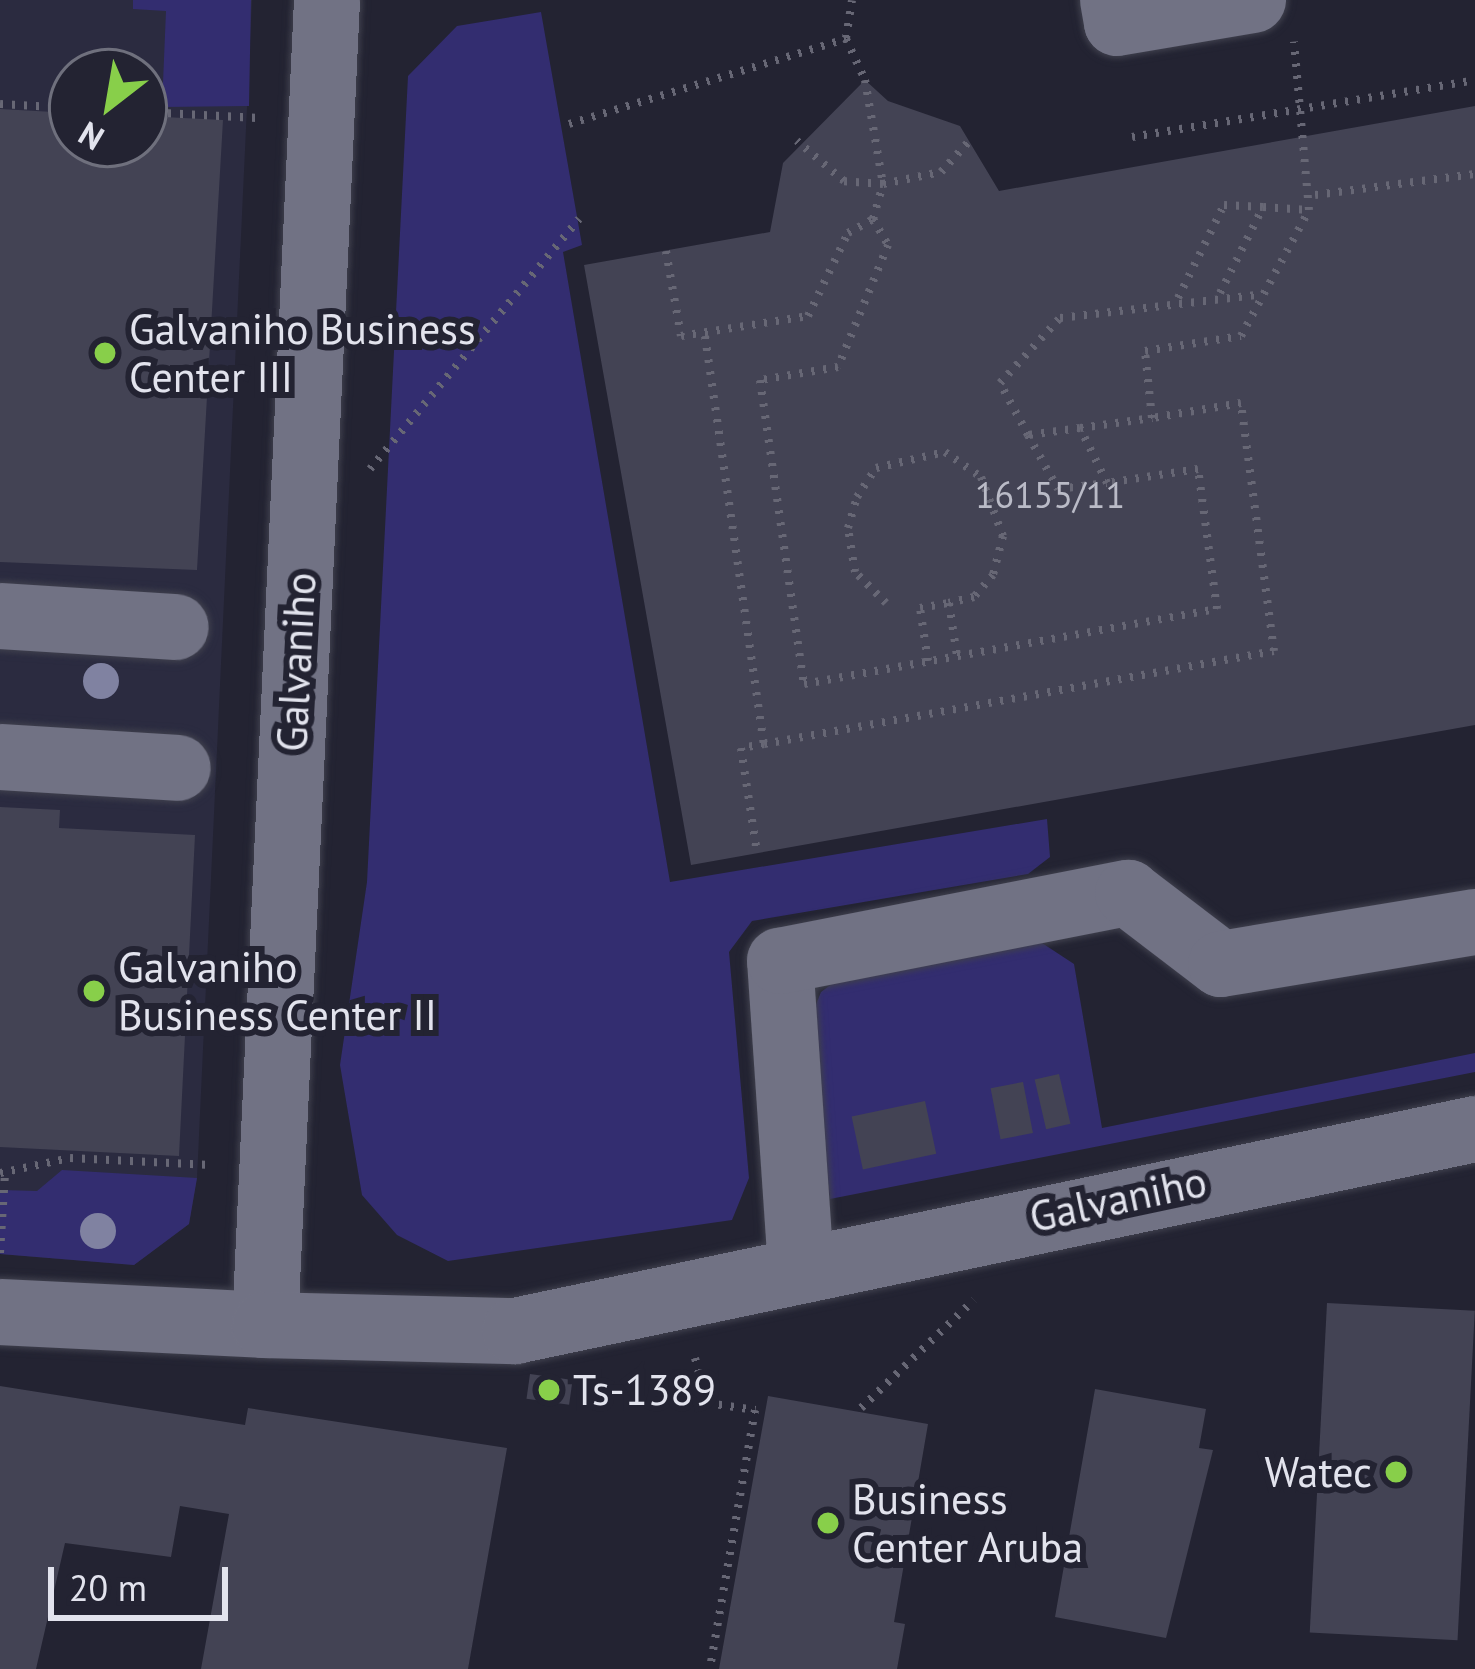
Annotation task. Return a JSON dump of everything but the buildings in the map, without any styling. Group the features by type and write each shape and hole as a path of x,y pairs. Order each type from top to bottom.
{"lane":[{"name":"Galvaniho","path":"265,1325 327,0"},
{"path":"1113,0 1118,23 1271,11"},
{"path":"0,616 176,627"},
{"path":"0,757 178,768"},
{"path":"801,1268 780,961 1128,893 1221,964 1475,922"},
{"name":"Galvaniho","path":"0,1312 265,1325 515,1330 1475,1129"}],"path":[{"path":"666,250 681,336 705,336 808,316 848,233 873,219 883,184 865,80 845,39 852,0"},
{"path":"1152,418 1145,351 1241,336 1315,195 1307,107 1271,11"},
{"path":"569,124 845,39"},
{"path":"1132,137 1475,80"},
{"path":"0,104 48,107"},
{"path":"168,113 261,118"},
{"path":"797,141 844,181 883,184 941,172 970,139"},
{"path":"1315,195 1475,175"},
{"path":"1177,300 1224,205 1309,211"},
{"path":"1220,293 1263,207"},
{"path":"362,480 579,219"},
{"path":"873,219 888,244 838,367 760,380 804,684 1217,609 1198,469 1058,490 1000,383 1060,318 1220,293 1264,294"},
{"path":"705,336 764,744"},
{"path":"757,853 741,748 1274,651 1241,403 1028,435"},
{"path":"1080,428 1107,483"},
{"path":"886,603 855,572 848,528 857,496 876,468 945,452 981,477 1003,536 993,574 974,597 920,608 928,661"},
{"path":"949,603 957,656"},
{"path":"0,1261 3,1174 70,1158 200,1165"},
{"path":"861,1408 991,1287"},
{"path":"677,1295 707,1403 755,1410 710,1669"}],"shaded area":[{"path":"0,0 252,0 197,1178 189,1224 134,1265 0,1254"},
{"path":"133,0 251,0 249,106 168,107 166,11 133,9"},
{"path":"541,12 582,245 563,252 670,882 1047,819 1050,857 1028,874 752,921 729,952 749,1178 732,1220 448,1261 397,1235 362,1195 340,1065 367,882 408,76 457,26"},
{"path":"1042,943 1074,964 1102,1128 1475,1053 1475,1072 830,1199 810,1019 821,992 841,977"},
{"path":"62,1170 197,1178 189,1224 134,1265 0,1254 0,1190 37,1191"}],"place":[{"name":"Galvaniho Business Center III","path":"105,353"},
{"name":"Galvaniho Business Center II","path":"94,991"},
{"name":"Ts-1389","path":"549,1390"},
{"name":"Watec","path":"1396,1472"},
{"name":"Business Center Aruba","path":"828,1523"}]}
